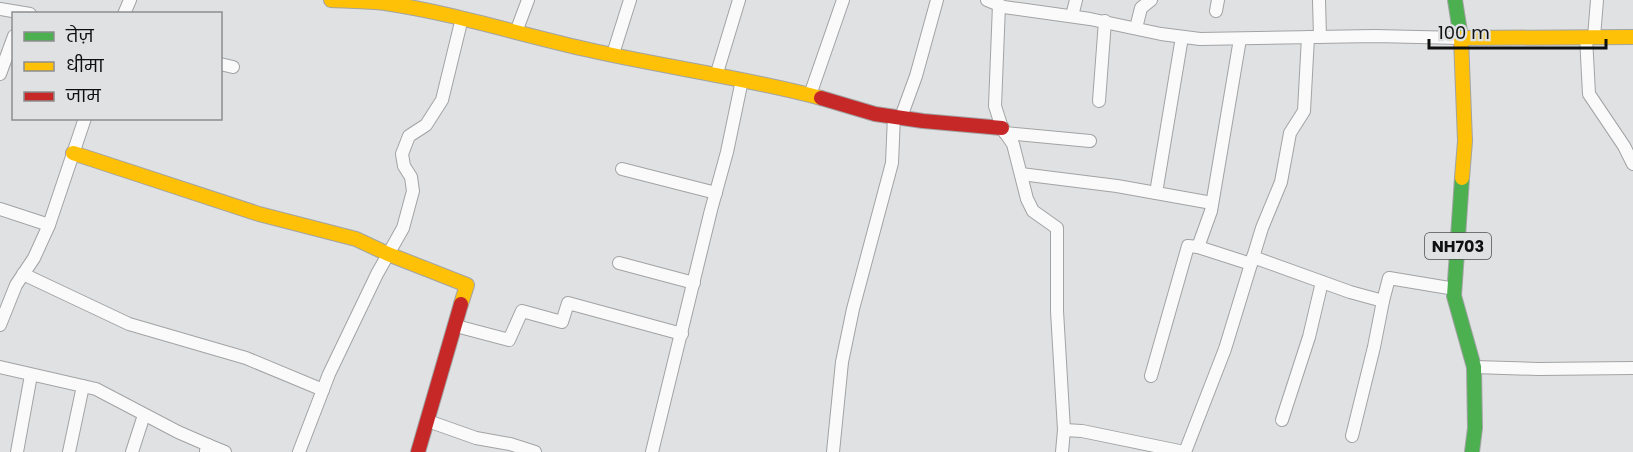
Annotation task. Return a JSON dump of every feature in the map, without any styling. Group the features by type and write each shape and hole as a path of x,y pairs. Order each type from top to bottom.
{"main road":[{"path":"331,0 397,3 613,54 810,95 875,114 1004,130"},
{"path":"1455,0 1461,38 1633,37"},
{"name":"NH703","path":"1461,38 1465,141 1454,296 1474,367 1475,428 1472,452"},
{"path":"73,153 259,214 356,239 467,285 418,452"}],"street":[{"path":"516,32 528,0"},
{"path":"613,54 630,0"},
{"path":"716,75 739,0"},
{"path":"810,95 843,0"},
{"path":"832,452 842,362 853,309 892,163 898,117 916,76 937,0"},
{"path":"1072,16 1076,0"},
{"path":"1136,28 1141,8 1151,0"},
{"path":"1064,430 1082,430 1185,452 1225,349 1262,228 1281,182 1290,133 1304,111 1319,0"},
{"path":"1597,0 1590,37 1588,94 1624,146 1633,164"},
{"path":"1062,452 1064,430 1057,311 1057,228 1033,211 1027,199 1013,144 1004,130 995,106 993,2 1040,6 1072,16 1200,39 1387,36 1461,38"},
{"path":"0,9 19,12"},
{"path":"300,452 323,390 377,274 403,228 413,190 411,177 404,166 402,154 409,136 426,125 442,100 462,18"},
{"path":"1099,101 1106,21"},
{"path":"1156,193 1182,37"},
{"path":"1198,247 1203,238 1212,203 1240,39"},
{"path":"0,74 12,41"},
{"path":"652,452 727,152 742,80"},
{"path":"0,325 16,285 34,258 49,225 84,120"},
{"path":"1004,130 1089,141"},
{"path":"622,169 716,193"},
{"path":"1021,174 1212,203"},
{"path":"0,209 49,225"},
{"path":"1151,376 1188,246 1252,260 1383,301"},
{"path":"619,263 694,283"},
{"path":"23,274 129,324 246,358 323,390"},
{"path":"1352,436 1389,278 1455,289"},
{"path":"1282,420 1309,337 1322,282"},
{"path":"456,326 509,340 522,311 562,322 568,303 682,334"},
{"path":"0,367 96,389 207,448 225,452"},
{"path":"1474,367 1633,368"},
{"path":"17,452 31,375"},
{"path":"69,452 83,387"},
{"path":"132,452 144,415"},
{"path":"428,421 509,448 535,452"}],"traffic: fast":[{"path":"1455,0 1461,38"},
{"path":"1462,178 1454,296 1474,367 1475,428 1472,452"}],"traffic: slow":[{"path":"331,0 379,2 410,7 585,49 821,98"},
{"path":"1462,178 1465,141 1461,38 1633,37"},
{"path":"73,153 259,214 356,239 467,285 461,304"}],"traffic: jam":[{"path":"821,98 875,114 1002,128"},
{"path":"418,452 461,304"}]}
